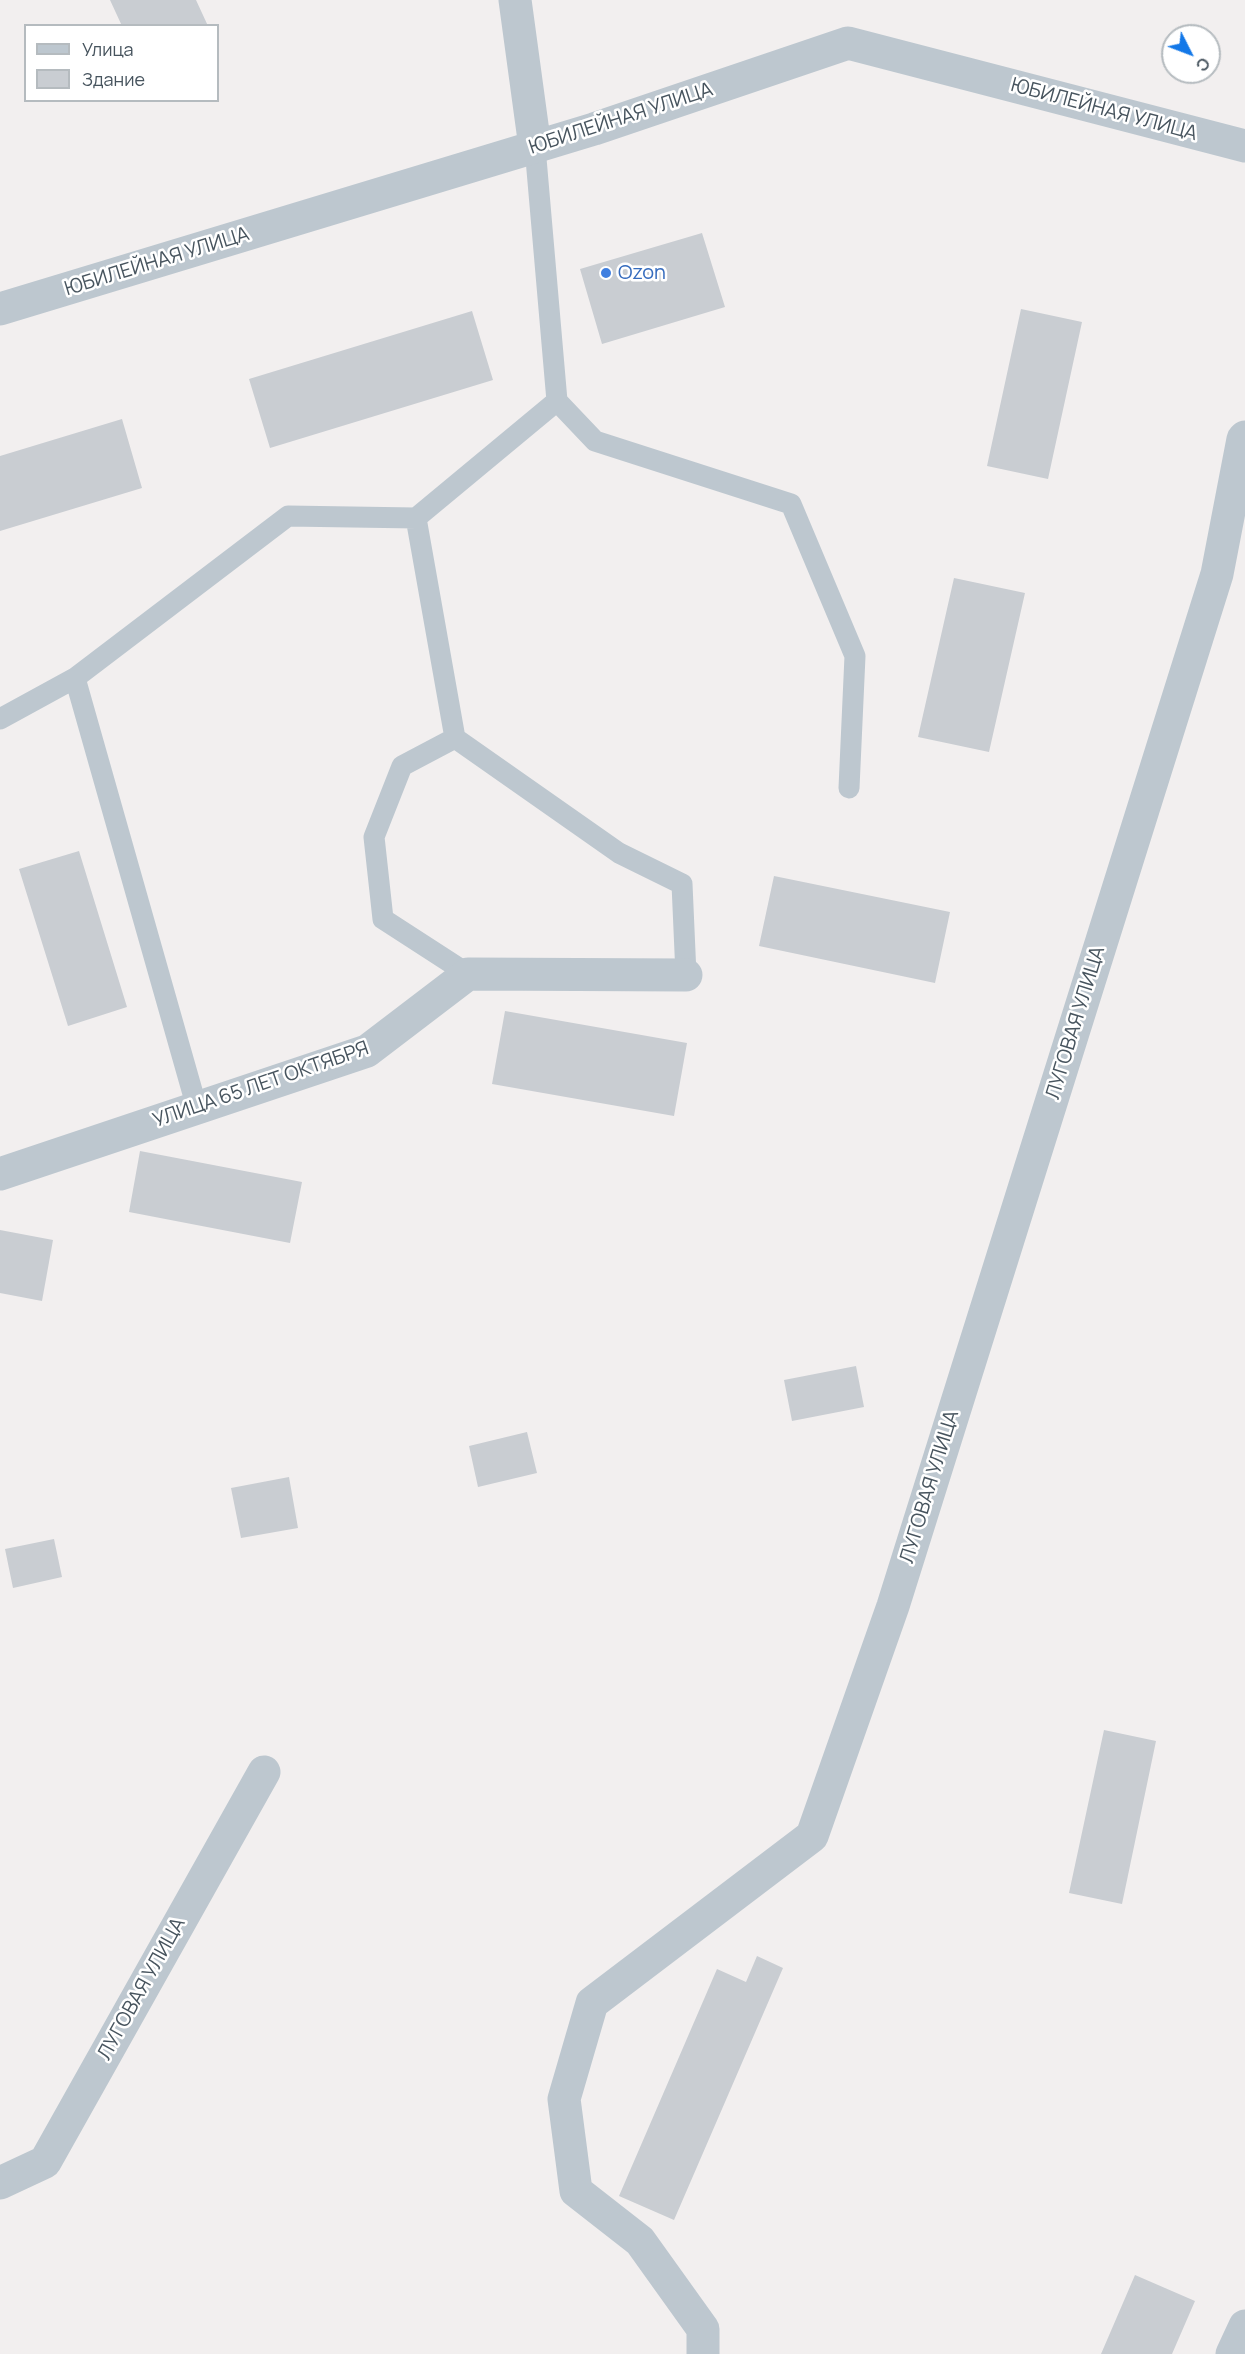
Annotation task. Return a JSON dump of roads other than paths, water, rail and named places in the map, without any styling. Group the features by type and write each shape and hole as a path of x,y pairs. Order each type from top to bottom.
{"street":[{"path":"515,0 535,147"},
{"name":"ЮБИЛЕЙНАЯ УЛИЦА","path":"0,309 594,129 848,43 1245,146"},
{"name":"ЛУГОВАЯ УЛИЦА","path":"704,2354 703,2329 640,2241 576,2191 564,2099 592,2003 812,1836 892,1606 1217,574 1245,437"},
{"path":"468,974 686,975"},
{"name":"УЛИЦА 65 ЛЕТ ОКТЯБРЯ","path":"0,1174 367,1051 468,974"},
{"name":"ЛУГОВАЯ УЛИЦА","path":"0,2183 45,2162 264,1772"},
{"path":"1232,2354 1245,2326"}],"lane":[{"path":"535,147 556,401 595,441 791,504 855,656 849,788"},
{"path":"0,719 75,678 288,516 416,518 556,401"},
{"path":"416,518 455,738 619,853 682,885 686,975"},
{"path":"75,678 197,1108"},
{"path":"455,738 402,766 374,837 383,919 468,974"}],"place":[{"name":"Ozon","path":"606,273"}]}
